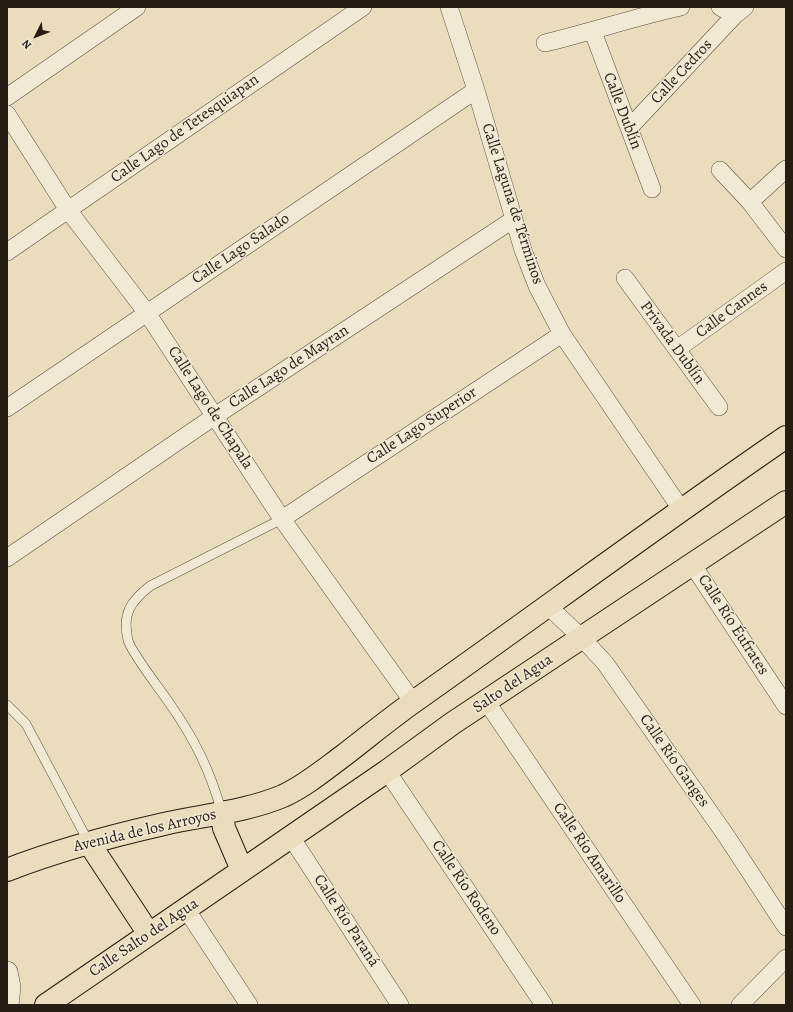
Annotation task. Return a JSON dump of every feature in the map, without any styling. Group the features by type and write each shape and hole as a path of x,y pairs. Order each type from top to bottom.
{"main road":[{"path":"413,702 548,607 682,509 786,437"},
{"name":"Salto del Agua","path":"242,870 486,701 786,502"},
{"name":"Avenida de los Arroyos","path":"7,870 50,854 89,843 164,824 252,806 285,795 315,777 413,702"},
{"path":"222,812 224,828 242,870"},
{"path":"89,843 149,934"},
{"name":"Calle Salto del Agua","path":"46,1005 242,870"}],"street":[{"path":"7,97 137,7"},
{"name":"Calle Lago de Tetesquiapan","path":"7,252 363,7"},
{"name":"Calle Laguna de Términos","path":"449,7 476,90 514,220 537,286 562,334 682,509"},
{"path":"545,43 592,32 655,13 681,7"},
{"name":"Calle Cedros","path":"720,7 740,11"},
{"name":"Calle Cedros","path":"629,128 740,11"},
{"name":"Calle Dublín","path":"592,32 652,190"},
{"name":"Calle Lago Salado","path":"7,408 476,90"},
{"name":"Calle Lago de Chapala","path":"7,114 68,210 147,313 282,519 413,702"},
{"path":"750,202 786,169"},
{"path":"720,170 750,202 786,249"},
{"name":"Calle Lago de Mayran","path":"7,558 215,416 514,220"},
{"name":"Calle Cannes","path":"677,350 786,271"},
{"name":"Privada Dublín","path":"626,278 719,407"},
{"name":"Calle Lago Superior","path":"282,519 562,334"},
{"name":"Calle Río Éufrates","path":"692,564 786,706"},
{"name":"Calle Río Ganges","path":"548,607 582,638 605,663 727,837 786,927"},
{"name":"Calle Río Amarillo","path":"486,701 692,1005"},
{"name":"Calle Río Rodeno","path":"387,771 544,1005"},
{"name":"Calle Río Paraná","path":"291,837 400,1005"},
{"path":"186,909 249,1005"},
{"path":"740,1005 786,958"},
{"path":"7,972 10,987 8,1005"}],"lane":[{"path":"222,812 202,755 128,642 126,620 130,606 135,598 150,586 282,519"},
{"path":"7,705 26,724 89,843"}]}
